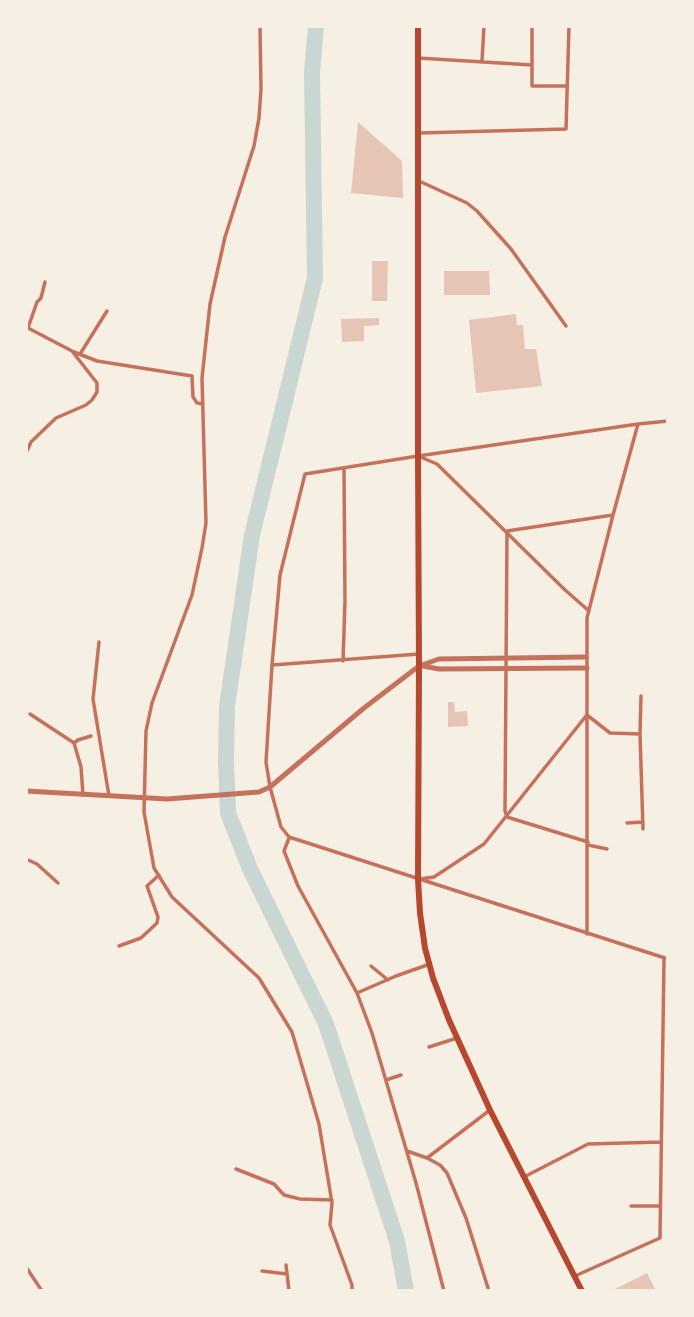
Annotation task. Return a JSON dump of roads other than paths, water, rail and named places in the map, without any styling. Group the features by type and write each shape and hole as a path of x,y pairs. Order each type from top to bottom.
{"main road":[{"path":"418,26 420,913 425,947 449,1020 582,1291"}],"street":[{"path":"260,26 261,89 254,146 225,237 210,304 202,378 206,523 192,595 152,703 146,731 145,812 154,868 172,897 259,978 292,1032 320,1124 332,1200 330,1225 352,1291"},
{"path":"482,61 484,26"},
{"path":"533,26 532,86 567,86"},
{"path":"419,133 566,129 569,26"},
{"path":"418,58 532,65"},
{"path":"419,181 467,203 477,211 511,249 566,326"},
{"path":"45,282 28,328 72,352 97,361 192,376 193,397 197,403 203,404"},
{"path":"80,354 107,311"},
{"path":"26,453 31,442 55,418 86,405 97,392 97,383 72,352"},
{"path":"575,1276 660,1238 666,959 289,837 281,827 266,762 280,575 305,474 668,421"},
{"path":"587,934 587,618 638,424"},
{"path":"418,456 437,464 589,611"},
{"path":"343,661 344,469"},
{"path":"507,531 613,515"},
{"path":"507,531 507,817"},
{"path":"99,642 93,699 109,796"},
{"path":"272,665 419,654"},
{"path":"26,791 145,799 259,792 270,787 419,666 439,659 586,657"},
{"path":"419,666 439,669 587,668"},
{"path":"641,696 643,829"},
{"path":"30,714 74,743 81,767 83,794"},
{"path":"418,879 433,877 484,844 587,715"},
{"path":"587,715 610,733 640,734"},
{"path":"74,743 91,736"},
{"path":"507,817 607,849"},
{"path":"627,823 643,821"},
{"path":"289,837 284,851 298,886 357,993 372,1033 444,1291"},
{"path":"26,859 37,864 58,883"},
{"path":"119,946 141,938 157,923 158,917 147,886 159,876"},
{"path":"357,993 430,964"},
{"path":"371,966 388,980"},
{"path":"429,1047 457,1038"},
{"path":"386,1080 401,1075"},
{"path":"427,1158 491,1110"},
{"path":"524,1177 588,1143 661,1142"},
{"path":"407,1151 427,1158 447,1172 466,1218 489,1291"},
{"path":"236,1169 274,1184 284,1195 300,1199 332,1200"},
{"path":"631,1206 660,1206"},
{"path":"286,1265 289,1291"},
{"path":"26,1267 42,1291"},
{"path":"262,1270 287,1274"}],"waterway":[{"path":"316,26 312,72 315,278 252,535 227,706 228,813 250,869 326,1024 397,1241 406,1291"}]}
